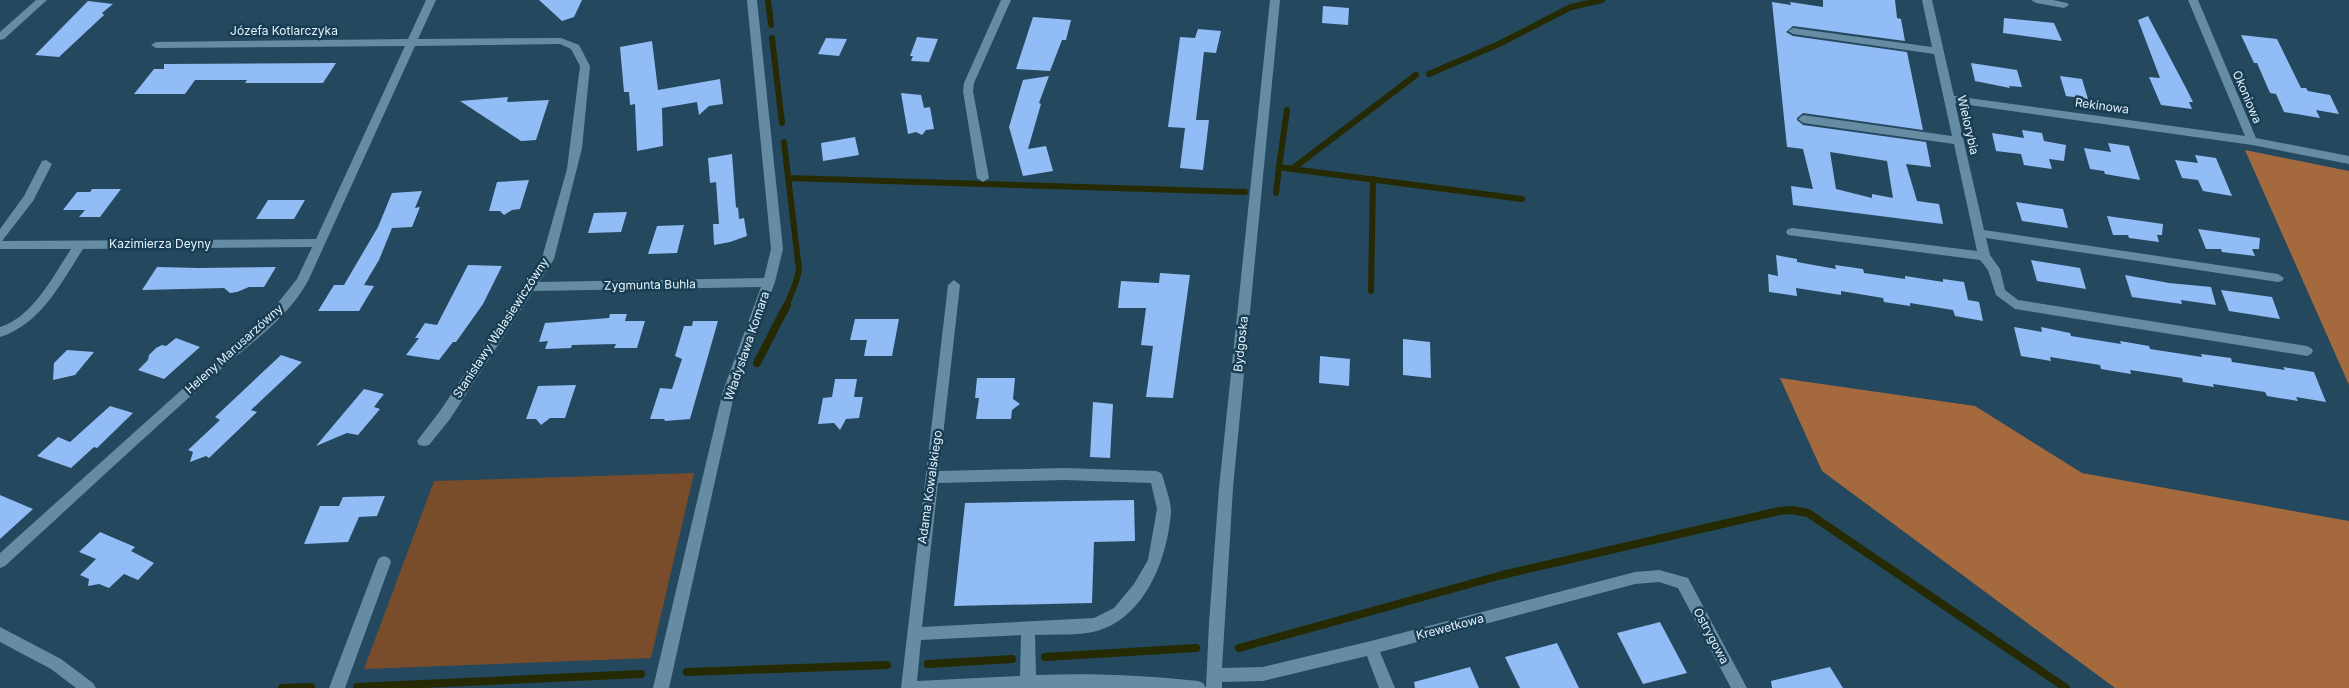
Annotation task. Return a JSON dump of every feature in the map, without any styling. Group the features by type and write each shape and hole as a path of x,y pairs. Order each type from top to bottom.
{"street":[{"path":"0,37 42,0"},
{"name":"Heleny Marusarzówny","path":"0,562 209,371 267,322 294,294 320,243 431,0"},
{"name":"Władysława Komara","path":"661,688 729,391 769,282 777,249 752,0"},
{"path":"983,178 968,91 969,83 1006,0"},
{"name":"Bydgoska","path":"1214,681 1216,623 1226,497 1275,0"},
{"name":"Wielorybia","path":"1927,0 1978,232 1984,256 1994,269 2000,292 2015,304 2307,351"},
{"path":"2036,0 2064,5"},
{"name":"Okoniowa","path":"2193,0 2252,141 2349,160"},
{"path":"1793,31 1938,51"},
{"name":"Stanisławy Walasiewiczówny","path":"412,43 561,41 575,47 585,66 573,169 548,259 445,414 424,441"},
{"name":"Józefa Kotlarczyka","path":"156,45 412,43"},
{"name":"Rekinowa","path":"1948,99 2252,141"},
{"path":"1803,119 1958,141"},
{"path":"0,237 29,198 46,164"},
{"path":"1792,232 1984,256"},
{"path":"1978,232 2278,278"},
{"name":"Kazimierza Deyny","path":"0,245 320,243"},
{"path":"0,332 10,330 30,316 80,244"},
{"name":"Zygmunta Buhla","path":"531,287 769,282"},
{"name":"Adama Kowalskiego","path":"908,688 954,285"},
{"path":"914,634 1095,625 1119,613 1139,589 1154,561 1164,509 1156,478 1064,474 931,477"},
{"path":"337,688 384,562"},
{"name":"Krewetkowa","path":"1214,681 1263,674 1371,648 1635,578 1659,576 1683,583"},
{"name":"Ostrygowa","path":"1683,583 1739,688"},
{"path":"1028,629 1028,683"},
{"path":"0,634 56,664 88,688"},
{"path":"1371,648 1387,688"},
{"path":"915,688 1128,681 1198,688"}],"shaded area":[{"path":"2245,150 2349,171 2349,385"},
{"path":"1780,378 1975,406 2082,473 2349,521 2349,688 2115,688 1822,471"},
{"path":"694,473 651,658 364,669 434,481"}],"building":[{"path":"539,0 582,0 574,17 562,21"},
{"path":"1823,0 1895,0 1897,18 1901,19 1905,41 1793,26 1786,32 1793,36 1907,52 1923,130 1803,113 1797,120 1803,125 1926,142 1931,167 1906,164 1917,201 1939,204 1943,224 1793,205 1791,186 1813,189 1803,149 1787,147 1772,2 1791,5 1790,2 1823,7","holes":["1830,152 1887,161 1893,198 1872,194 1872,198 1836,189"]},
{"path":"88,1 113,4 102,13 104,15 59,57 35,55"},
{"path":"1323,6 1349,8 1348,25 1322,23"},
{"path":"2148,16 2193,102 2189,102 2192,109 2161,105 2149,77 2160,78 2138,20"},
{"path":"1033,17 1071,20 1066,40 1062,40 1050,71 1016,69"},
{"path":"2004,18 2054,23 2062,41 2003,33"},
{"path":"1198,29 1221,31 1216,53 1204,52 1196,120 1209,120 1203,170 1180,168 1185,128 1168,127 1180,37 1195,38"},
{"path":"2241,35 2277,39 2301,88 2330,95 2339,114 2316,110 2320,118 2284,112 2276,94 2270,93 2257,63 2254,63"},
{"path":"917,37 938,39 929,62 911,61 913,56 910,56"},
{"path":"826,38 847,39 839,56 818,54"},
{"path":"652,41 658,90 720,79 723,104 709,106 699,115 697,102 662,108 663,146 637,151 635,104 630,105 629,92 624,92 620,47"},
{"path":"336,63 323,83 245,83 247,80 195,80 185,94 134,94 154,69 164,69 164,64"},
{"path":"1971,63 2017,70 2022,87 2009,86 2010,88 1975,81"},
{"path":"1049,76 1039,103 1041,104 1028,149 1046,146 1053,171 1023,176 1009,127 1023,80"},
{"path":"2060,76 2082,79 2088,99 2066,96"},
{"path":"901,93 921,95 924,108 930,107 934,129 926,130 922,135 916,132 908,134"},
{"path":"508,97 507,102 549,100 536,140 521,141 460,101"},
{"path":"2022,130 2042,133 2044,141 2066,145 2064,161 2049,159 2052,169 2024,165 2021,154 1996,151 1992,133 2024,138"},
{"path":"855,137 859,155 823,161 821,143"},
{"path":"2108,143 2129,146 2140,180 2105,174 2104,171 2090,169 2084,148 2111,152"},
{"path":"732,154 736,208 738,207 739,219 744,218 747,236 714,245 713,224 719,224 716,182 710,183 708,158"},
{"path":"2195,155 2216,158 2232,196 2203,191 2198,180 2182,178 2175,160 2198,163"},
{"path":"529,180 520,209 512,210 504,215 500,211 489,211 497,182"},
{"path":"92,189 121,189 100,217 79,217 85,210 63,210 77,192 90,192"},
{"path":"422,191 415,208 420,207 412,227 392,228 379,260 364,285 374,286 359,311 318,311 334,285 344,285 378,227 392,193"},
{"path":"268,200 305,200 294,219 256,219"},
{"path":"2016,202 2063,209 2068,228 2022,221"},
{"path":"627,212 621,232 588,233 594,213"},
{"path":"2107,216 2163,224 2162,235 2157,235 2159,242 2129,238 2128,235 2113,235"},
{"path":"684,225 677,253 648,254 657,226"},
{"path":"2198,229 2260,238 2259,249 2252,249 2255,256 2222,252 2221,249 2206,249"},
{"path":"1776,255 1797,259 1797,262 1836,269 1835,265 1863,269 1864,273 1905,279 1905,276 1943,282 1943,279 1964,282 1968,300 1979,302 1983,321 1955,316 1953,310 1910,303 1910,306 1884,302 1883,298 1841,291 1841,295 1796,288 1797,296 1769,292 1768,274 1778,276"},
{"path":"2031,260 2080,268 2086,289 2037,281"},
{"path":"468,265 502,266 483,304 456,342 453,342 439,360 406,355 419,338 415,338 425,323 437,325"},
{"path":"157,267 276,267 264,287 249,287 237,292 230,293 224,288 142,290"},
{"path":"1160,273 1190,275 1173,398 1146,397 1153,346 1141,345 1146,308 1118,308 1121,281 1159,283"},
{"path":"2125,275 2169,283 2211,287 2216,305 2181,300 2182,304 2132,297"},
{"path":"2221,290 2272,297 2280,319 2229,311"},
{"path":"610,314 627,314 625,321 645,321 637,348 614,348 616,344 572,345 571,348 545,349 548,341 539,342 545,323 609,318"},
{"path":"855,319 899,319 892,356 864,356 867,340 850,340"},
{"path":"693,321 718,321 690,419 665,421 664,419 650,419 660,388 672,389 682,359 675,356 684,326 692,326"},
{"path":"2014,327 2042,332 2041,327 2070,333 2071,336 2121,344 2120,341 2149,346 2150,349 2202,357 2201,354 2231,358 2232,362 2285,370 2283,367 2314,372 2326,402 2296,397 2298,401 2267,396 2265,392 2213,384 2214,387 2183,382 2182,378 2130,370 2131,374 2101,369 2100,365 2050,357 2051,361 2021,356"},
{"path":"176,338 200,347 164,379 138,370 156,348 162,345 166,346"},
{"path":"1403,339 1430,342 1431,378 1403,375"},
{"path":"67,350 94,352 75,375 53,380 54,363"},
{"path":"281,355 302,362 251,410 257,412 209,458 206,456 190,462 193,452 188,450 220,420 215,417"},
{"path":"1320,356 1350,359 1349,386 1319,383"},
{"path":"977,378 1015,378 1013,399 1020,404 1012,410 1011,419 976,419 979,398 975,398"},
{"path":"835,379 857,379 854,397 863,397 859,418 846,419 840,430 834,423 818,424 823,398 832,397"},
{"path":"576,385 565,418 550,418 541,425 536,419 526,419 538,386"},
{"path":"364,389 384,394 374,407 380,409 358,435 347,433 316,446"},
{"path":"1093,402 1113,404 1110,458 1090,457"},
{"path":"110,406 133,413 97,448 94,447 71,468 37,456 58,437 70,442"},
{"path":"0,495 33,509 0,539"},
{"path":"385,496 377,516 359,517 348,542 304,544 320,506 339,506 343,497"},
{"path":"1134,500 1135,541 1094,542 1092,603 954,606 965,503"},
{"path":"100,532 135,547 131,551 154,563 138,580 124,574 109,588 99,584 88,586 89,579 80,575 96,559 79,552"},
{"path":"1660,622 1687,673 1643,684 1617,633"},
{"path":"1557,643 1579,688 1520,688 1505,657"},
{"path":"1470,667 1479,688 1415,688 1414,682"},
{"path":"1830,667 1843,688 1772,688 1771,681"}],"waterway":[{"path":"768,0 771,25"},
{"path":"1429,74 1499,44 1571,7 1602,0"},
{"path":"772,38 782,123"},
{"path":"1292,169 1416,75"},
{"path":"1279,167 1287,110"},
{"path":"784,142 788,178"},
{"path":"1276,193 1279,167"},
{"path":"1279,167 1292,169"},
{"path":"1292,169 1373,180"},
{"path":"786,307 799,270 788,178"},
{"path":"788,178 1245,192"},
{"path":"1371,291 1373,180"},
{"path":"1373,180 1522,199"},
{"path":"757,363 786,307"},
{"path":"1239,648 1502,575 1779,511 1792,510 1808,513 2066,688"},
{"path":"1045,657 1196,648"},
{"path":"928,664 1012,659"},
{"path":"687,672 887,665"},
{"path":"357,687 641,674"},
{"path":"282,688 311,687"}]}
